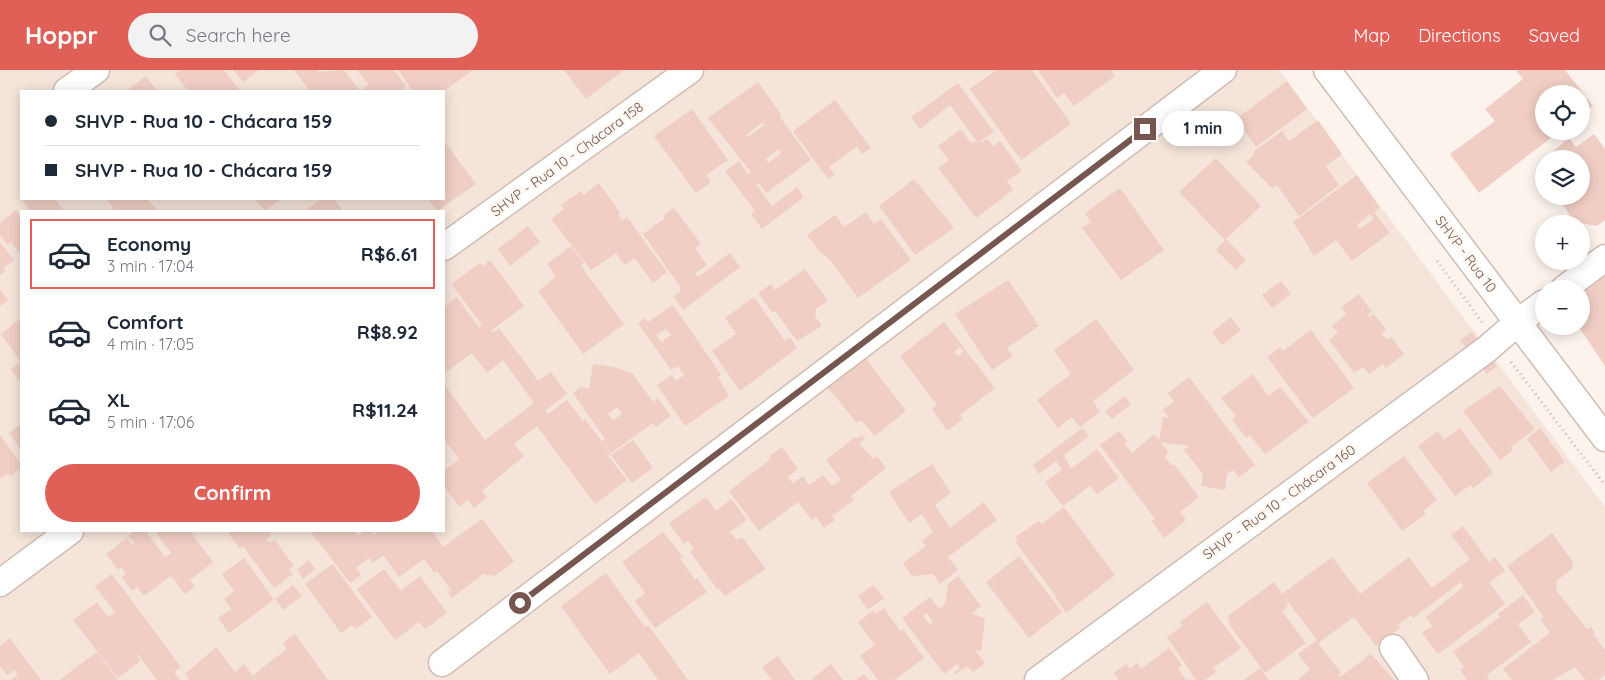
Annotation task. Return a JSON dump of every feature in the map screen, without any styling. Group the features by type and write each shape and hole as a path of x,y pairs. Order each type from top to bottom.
{"street":[{"path":"68,90 96,70"},
{"name":"SHVP - Rua 10 - Chácara 158","path":"445,246 690,70"},
{"path":"442,663 1223,70"},
{"name":"SHVP - Rua 10","path":"1327,70 1605,438"},
{"path":"1576,280 1605,258"},
{"name":"SHVP - Rua 10 - Chácara 160","path":"1038,680 1487,349 1535,310"},
{"path":"0,583 69,532"},
{"path":"1393,648 1415,680"}],"shaded area":[{"path":"0,70 1279,70 1605,507 1605,680 0,680"}],"building":[{"path":"180,70 224,70 239,90 187,90 175,74"},
{"path":"233,70 259,70 243,82"},
{"path":"294,70 317,70 319,72 344,70 359,90 309,90"},
{"path":"357,70 394,70 406,86 400,90 362,90 369,85"},
{"path":"398,70 473,70 445,90 412,90"},
{"path":"564,70 624,70 586,99"},
{"path":"996,70 1032,70 1071,124 1021,160 970,89"},
{"path":"1038,70 1111,70 1115,76 1074,106 1064,93 1057,98"},
{"path":"1516,70 1565,70 1577,85 1535,85 1535,140 1548,140 1479,193 1450,154 1495,121 1485,109 1523,79"},
{"path":"146,76 156,90 127,90"},
{"path":"1287,81 1307,109 1256,147 1236,119"},
{"path":"758,82 811,160 766,193 759,183 756,184 772,206 797,187 804,197 762,229 751,214 755,211 725,171 739,161 748,174 751,172 708,118","holes":["763,122 764,125 748,137 746,135","779,149 781,153 768,163 766,159"]},
{"path":"958,83 994,132 980,141 981,143 987,139 993,146 1000,141 1022,171 1007,181 1013,190 976,218 938,168 949,160 938,146 961,129 971,143 974,141 978,143 950,105 920,129 911,117"},
{"path":"835,100 871,148 862,154 857,146 829,167 835,174 828,179 793,131"},
{"path":"692,109 728,160 706,175 711,182 696,193 654,136"},
{"path":"1318,120 1342,154 1326,166 1339,185 1299,216 1277,185 1272,188 1246,162 1255,154 1253,152 1282,131 1289,141"},
{"path":"1594,134 1605,149 1605,220 1597,226 1590,225 1590,215 1570,215 1563,205 1590,205 1590,150 1555,150 1567,140 1571,140 1576,147 1586,140 1590,140 1590,137"},
{"path":"445,142 476,184 436,210 429,200 445,200"},
{"path":"1216,158 1261,206 1226,239 1246,260 1236,270 1216,250 1225,240 1179,192"},
{"path":"1357,175 1380,208 1374,212 1390,233 1352,261 1336,240 1314,256 1293,222","holes":["1370,214 1374,219 1360,229 1357,225"]},
{"path":"914,179 954,228 915,255 879,206"},
{"path":"599,183 620,213 618,215 622,221 627,217 667,272 653,283 635,258 624,265 616,253 591,270 551,219 564,209 561,205 581,191 584,195"},
{"path":"1120,188 1164,250 1121,280 1082,228 1091,222 1085,213"},
{"path":"22,200 56,200 63,210 29,210"},
{"path":"107,200 148,200 158,210 110,210 113,208"},
{"path":"255,200 280,200 266,210"},
{"path":"320,200 335,200 342,210 306,210"},
{"path":"674,208 701,244 695,248 707,265 695,273 698,277 730,253 740,267 683,310 674,296 681,291 679,285 643,234 665,218 663,216"},
{"path":"16,210 20,216 20,254 11,242 8,245 0,235 0,223"},
{"path":"866,212 874,224 881,219 911,260 858,298 830,260 818,250 807,235 835,215 844,227"},
{"path":"528,226 540,242 510,266 498,249"},
{"path":"0,242 14,260 3,268 5,271 0,275"},
{"path":"571,246 584,263 581,266 624,324 583,354 538,291 556,277 547,264"},
{"path":"490,260 524,306 491,331 493,333 499,328 518,354 515,356 519,354 538,381 551,372 567,394 546,410 548,414 567,400 583,421 585,419 611,454 608,456 627,480 595,504 537,426 514,444 524,456 482,491 487,497 474,508 468,500 459,507 445,487 445,470 459,459 445,440 445,385 485,440 534,403 503,360 487,373 472,353 445,373 445,306 457,297 479,328 482,325 451,284 480,263 483,266"},
{"path":"805,269 828,301 816,309 815,316 822,326 797,341 775,311 772,312 758,293 771,284 775,290"},
{"path":"1605,276 1605,366 1584,335 1590,335 1590,287"},
{"path":"1008,280 1039,326 1007,348 1013,356 992,370 955,314"},
{"path":"1281,281 1291,294 1272,308 1262,295"},
{"path":"0,289 8,300 0,306"},
{"path":"1359,294 1372,312 1368,315 1370,317 1374,314 1386,330 1381,333 1387,340 1391,337 1404,354 1386,368 1383,364 1369,374 1363,367 1354,373 1329,340 1338,333 1332,326 1346,314 1341,307"},
{"path":"754,297 785,341 790,337 797,348 740,391 712,351 736,334 725,318"},
{"path":"673,305 718,370 721,375 718,377 729,396 685,426 657,385 672,375 676,381 684,375 678,366 671,370 638,323 645,318 648,322","holes":["666,329 671,335 661,342 656,335"]},
{"path":"1231,317 1241,330 1222,345 1212,332"},
{"path":"20,319 20,361 1,334"},
{"path":"1096,319 1134,370 1093,401 1100,412 1080,427 1072,417 1058,428 1037,400 1071,374 1054,350"},
{"path":"944,322 995,388 960,415 963,419 947,431 932,409 937,405 900,356","holes":["960,347 964,351 958,356 954,352"]},
{"path":"1311,330 1354,388 1313,418 1267,357 1280,347 1283,351"},
{"path":"1472,332 1497,366 1487,374 1460,340"},
{"path":"862,354 906,411 875,436 861,420 857,423 824,383"},
{"path":"20,363 20,382 11,369"},
{"path":"593,364 614,367 633,374 653,402 658,398 671,416 656,427 653,423 611,453 602,441 605,439 573,393 581,387 589,389","holes":["617,407 622,414 613,420 608,414"]},
{"path":"1253,374 1268,396 1280,387 1309,422 1265,454 1250,435 1246,438 1232,419 1236,416 1221,398"},
{"path":"1189,377 1255,465 1239,477 1233,470 1227,474 1225,490 1201,486 1203,474 1184,450 1190,446 1159,442 1163,417 1169,418 1163,410 1174,401 1168,393"},
{"path":"1500,386 1535,429 1511,447 1513,450 1500,460 1463,411"},
{"path":"1125,396 1131,404 1112,419 1105,411"},
{"path":"20,425 20,449 9,433"},
{"path":"1082,428 1089,436 1064,455 1071,469 1097,449 1119,478 1097,494 1090,486 1063,506 1045,482 1062,470 1056,461 1039,474 1033,465"},
{"path":"1460,428 1493,473 1473,488 1470,485 1455,496 1418,446 1438,431 1444,440"},
{"path":"1540,428 1565,462 1551,472 1527,439"},
{"path":"1119,431 1127,441 1124,443 1132,453 1154,434 1168,452 1165,458 1172,466 1174,464 1199,497 1180,512 1186,520 1164,538 1152,521 1155,519 1100,445"},
{"path":"0,435 20,463 20,468 11,476 9,473 0,479"},
{"path":"862,435 865,439 859,443 873,459 877,456 886,468 851,496 854,500 832,516 835,520 824,528 816,517 812,520 798,502 759,531 729,491 771,459 769,456 782,447 798,469 788,477 793,484 803,476 809,485 823,475 832,486 841,480 826,460 855,437 856,439"},
{"path":"633,440 653,468 632,483 611,455"},
{"path":"1404,456 1437,500 1423,511 1426,514 1402,531 1367,483"},
{"path":"932,464 951,493 935,505 950,528 984,502 997,520 948,557 958,570 940,584 933,574 912,576 903,563 926,546 922,541 933,532 922,514 909,523 889,492"},
{"path":"706,497 716,511 731,499 747,520 730,532 737,540 742,537 766,569 725,596 719,588 718,590 690,552 694,549 688,541 684,544 669,523"},
{"path":"1064,507 1115,575 1066,613 1056,596 1016,543 1018,541 1015,537 1039,521 1042,524"},
{"path":"655,513 658,518 601,560 598,556"},
{"path":"482,519 514,561 495,576 483,574 452,598 448,592 451,590 437,571 434,573 424,559 399,577 383,555 373,563 369,558 356,568 361,575 350,583 311,532 356,532 358,536 364,532 372,532 374,535 378,532 433,532 443,547"},
{"path":"1463,526 1489,562 1495,557 1505,571 1489,582 1505,604 1438,654 1422,633 1432,626 1426,617 1463,587 1461,582 1413,618 1411,615 1398,625 1400,628 1376,646 1354,617 1318,643 1341,673 1338,675 1340,677 1371,654 1394,680 1298,680 1310,669 1298,654 1317,640 1288,602 1286,604 1288,606 1282,611 1306,643 1265,673 1230,626 1228,616 1274,582 1282,594 1332,557 1360,594 1409,557 1432,588 1470,559 1451,535"},
{"path":"133,532 147,532 165,557 171,553 156,532 191,532 213,562 190,580 195,587 185,594 171,576 144,596 137,587 132,591 122,577 126,574 121,567 118,570 106,554 127,538 133,546 135,545 128,536"},
{"path":"228,532 270,532 271,535 265,540 271,542 275,540 294,566 289,569 293,574 274,588 243,546 240,549"},
{"path":"663,532 683,557 680,559 695,580 697,578 707,592 655,628 635,601 645,593 622,562"},
{"path":"1552,533 1573,562 1572,569 1556,581 1557,588 1555,589 1587,629 1591,627 1595,633 1593,634 1605,650 1605,675 1598,680 1585,680 1575,667 1553,680 1512,680 1503,669 1538,642 1543,648 1539,641 1550,633 1541,620 1544,617 1507,566"},
{"path":"1019,556 1062,612 1029,638 986,582"},
{"path":"244,558 274,600 229,633 218,618 231,609 224,599 234,591 222,574"},
{"path":"309,560 315,569 303,579 297,570"},
{"path":"333,564 372,617 356,629 352,625 341,633 305,584"},
{"path":"384,569 401,591 420,576 447,613 425,629 419,622 395,640 357,589"},
{"path":"606,573 645,627 648,625 688,680 658,680 639,653 610,674 561,606"},
{"path":"112,574 181,667 174,672 180,680 157,680 135,651 140,661 118,678 73,620 97,602 108,617 115,612 95,586"},
{"path":"958,576 981,606 971,614 985,618 981,651 975,650 985,663 973,672 967,666 956,674 954,672 960,668 957,664 944,674 902,618 930,597 939,609 945,604 948,584","holes":["927,613 933,622 930,625 923,616"]},
{"path":"293,585 302,596 283,610 275,599"},
{"path":"873,585 884,598 868,610 858,596"},
{"path":"1523,595 1535,612 1518,624 1531,642 1487,675 1489,678 1487,680 1467,680 1460,670 1464,667 1453,652 1500,617 1498,614"},
{"path":"1207,602 1241,648 1213,668 1216,672 1205,680 1196,680 1167,637 1183,626 1180,622"},
{"path":"884,608 900,631 903,629 924,658 894,680 878,680 860,656 875,645 858,622 872,611 875,614"},
{"path":"295,634 328,680 257,680 253,675 287,649 283,643"},
{"path":"10,638 41,680 11,680 18,675 14,670 7,675 0,666 0,646"},
{"path":"216,647 235,672 244,664 256,680 189,680 185,674"},
{"path":"1169,648 1182,665 1178,668 1186,680 1119,680 1114,673 1126,664 1130,669 1137,663 1141,669"},
{"path":"97,652 118,680 60,680 79,665"},
{"path":"778,656 795,680 772,680 762,667"},
{"path":"831,664 843,680 812,679"},
{"path":"1260,668 1269,680 1244,680"},
{"path":"863,675 869,680 856,680"}],"route":[{"path":"520,603 1145,129"}]}
